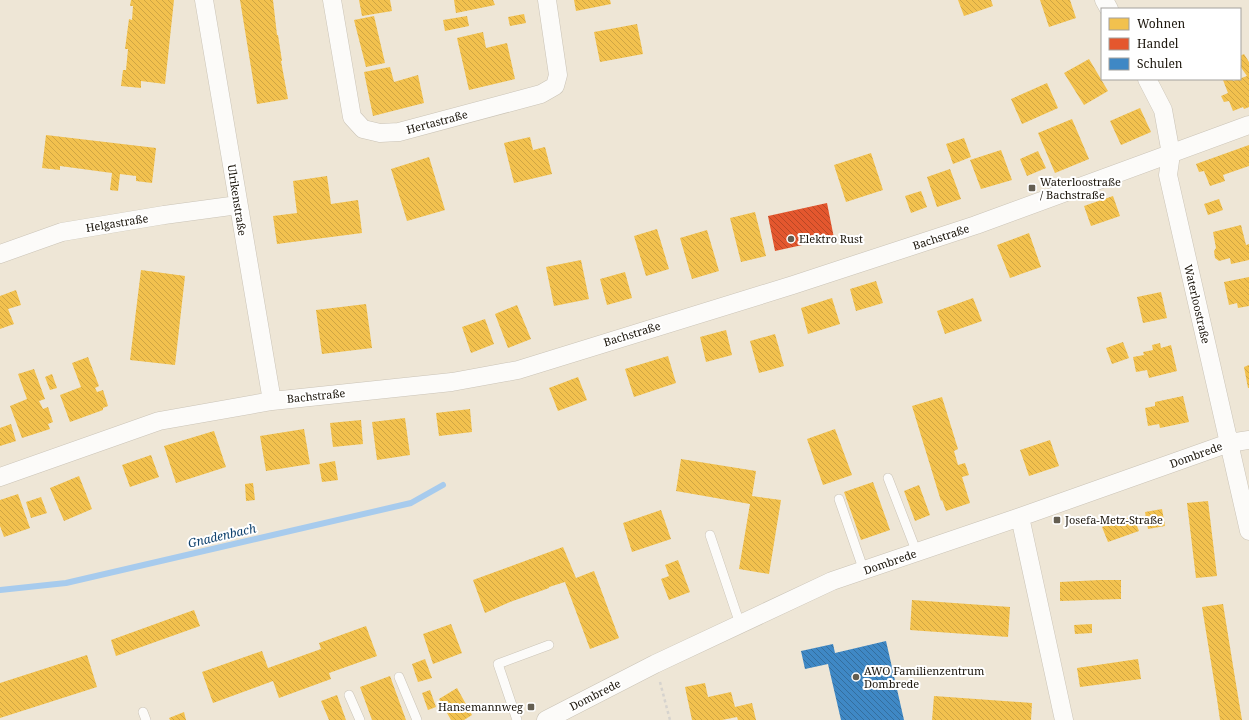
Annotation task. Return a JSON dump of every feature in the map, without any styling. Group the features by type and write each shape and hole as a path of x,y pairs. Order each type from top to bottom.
{"street":[{"name":"Ulrikenstraße","path":"204,0 272,401"},
{"name":"Hertastraße","path":"332,0 352,117 363,129 380,133 399,132 541,94 555,86 558,75 547,0"},
{"name":"Waterloostraße","path":"1148,80 1163,110 1171,154 1168,176 1249,531"},
{"name":"Bachstraße","path":"0,477 159,421 272,401 452,382 518,370 793,285 976,225 1249,125"},
{"name":"Helgastraße","path":"0,254 62,232 164,215 238,205"},
{"name":"Dombrede","path":"546,720 655,664 832,582 1229,443 1249,440"},
{"path":"1020,517 1064,720"}],"lane":[{"path":"888,478 917,553"},
{"path":"839,499 864,571"},
{"path":"710,535 740,624"},
{"path":"517,720 498,664 549,644"},
{"path":"399,677 417,720"},
{"path":"350,695 360,720"}],"path":[{"path":"655,664 670,720"}],"building: Wohnen":[{"path":"131,0 174,0 165,84 141,81 141,88 121,86 123,70 126,70 128,49 125,49 129,19 132,20 133,6 130,6"},
{"path":"240,0 273,0 277,35 288,99 257,104"},
{"path":"359,0 390,0 392,11 362,16"},
{"path":"454,0 493,0 495,5 456,13"},
{"path":"574,0 610,0 611,4 576,11"},
{"path":"958,0 991,0 993,6 964,16"},
{"path":"1040,0 1070,0 1076,18 1049,27"},
{"path":"524,14 526,23 510,26 508,17"},
{"path":"374,16 385,63 366,67 354,20"},
{"path":"467,16 469,26 445,31 443,20"},
{"path":"637,24 643,54 600,62 594,32"},
{"path":"483,32 486,48 507,43 515,79 469,90 457,38"},
{"path":"1244,54 1249,62 1249,107 1244,109 1243,107 1233,111 1229,101 1224,102 1221,96 1228,93 1223,80 1241,80 1241,78 1247,76 1241,67 1241,56"},
{"path":"1089,59 1108,91 1084,105 1064,73"},
{"path":"390,67 394,82 418,75 424,103 373,116 364,72"},
{"path":"1047,83 1058,108 1022,124 1011,99"},
{"path":"1140,108 1151,132 1121,145 1110,121"},
{"path":"1072,119 1089,159 1055,173 1038,133"},
{"path":"46,135 156,148 152,183 136,181 136,176 120,174 118,191 110,190 112,173 60,166 60,170 42,168"},
{"path":"530,137 533,150 545,147 552,174 514,183 504,143"},
{"path":"964,138 971,157 953,164 946,144"},
{"path":"1249,145 1249,166 1223,175 1225,181 1210,186 1204,171 1199,172 1196,164"},
{"path":"1001,150 1012,180 981,189 970,160"},
{"path":"1038,151 1046,168 1027,176 1020,159"},
{"path":"871,153 883,190 846,202 834,165"},
{"path":"429,157 445,210 407,221 391,169"},
{"path":"950,169 961,199 937,207 927,177"},
{"path":"327,176 331,204 358,200 362,233 277,244 273,216 297,213 293,181"},
{"path":"921,191 927,207 911,213 905,196"},
{"path":"1113,196 1120,216 1091,226 1084,206"},
{"path":"1219,199 1223,210 1208,215 1204,204"},
{"path":"755,212 766,256 741,262 730,218"},
{"path":"1241,225 1246,245 1249,244 1249,260 1231,264 1230,258 1219,261 1215,258 1214,251 1216,248 1213,232"},
{"path":"657,229 669,269 646,276 634,236"},
{"path":"707,230 719,271 692,279 680,238"},
{"path":"1029,233 1041,267 1010,278 997,245"},
{"path":"581,260 589,299 554,306 546,267"},
{"path":"141,270 185,276 175,365 130,360"},
{"path":"625,272 632,298 607,305 600,279"},
{"path":"1249,277 1249,306 1238,308 1237,303 1229,305 1224,282"},
{"path":"876,281 883,303 856,311 850,289"},
{"path":"16,290 21,305 8,309 14,324 0,329 0,296"},
{"path":"1161,292 1167,318 1143,323 1137,297"},
{"path":"832,298 840,324 808,334 801,308"},
{"path":"973,298 982,321 945,334 937,311"},
{"path":"366,304 372,348 322,354 316,310"},
{"path":"517,305 531,339 508,348 495,314"},
{"path":"485,319 494,344 471,353 462,327"},
{"path":"726,330 732,355 706,362 700,337"},
{"path":"775,334 784,366 759,373 750,341"},
{"path":"1123,342 1129,358 1112,364 1106,348"},
{"path":"1160,343 1161,348 1171,345 1177,371 1149,378 1147,370 1136,372 1133,357 1144,355 1143,352 1153,350 1152,345"},
{"path":"668,356 676,383 634,397 625,369"},
{"path":"88,357 99,386 95,388 97,392 103,390 108,406 103,408 103,410 70,422 60,395 81,387 72,363"},
{"path":"1249,365 1249,388 1248,388 1244,367"},
{"path":"34,369 45,399 39,401 43,409 48,407 53,422 48,424 50,429 22,438 10,406 27,399 18,374"},
{"path":"52,374 57,388 50,390 45,377"},
{"path":"578,377 587,400 558,411 549,388"},
{"path":"1183,396 1189,422 1160,428 1159,424 1148,426 1145,408 1155,406 1155,402"},
{"path":"942,397 958,449 954,451 958,465 965,463 969,475 962,477 970,503 946,511 942,500 941,501 912,406"},
{"path":"470,409 472,432 439,436 436,413"},
{"path":"405,418 410,455 377,460 372,422"},
{"path":"361,420 363,444 333,447 330,423"},
{"path":"11,424 16,441 0,446 0,428"},
{"path":"304,429 310,464 266,471 260,436"},
{"path":"835,429 852,475 823,485 807,439"},
{"path":"214,431 226,467 176,483 164,446"},
{"path":"1050,440 1059,466 1029,476 1020,450"},
{"path":"151,455 159,477 130,487 122,465"},
{"path":"681,459 756,471 752,496 781,500 769,574 739,569 750,504 676,491"},
{"path":"335,461 338,480 322,482 319,464"},
{"path":"79,476 92,509 64,521 50,488"},
{"path":"873,482 890,530 861,540 844,492"},
{"path":"253,483 255,500 246,501 245,484"},
{"path":"919,485 930,515 915,521 904,491"},
{"path":"18,494 30,528 4,537 0,526 0,500"},
{"path":"41,497 47,513 31,518 26,502"},
{"path":"1208,501 1217,576 1196,578 1187,503"},
{"path":"1162,509 1165,526 1148,529 1145,512"},
{"path":"661,510 671,539 632,552 623,523"},
{"path":"1133,516 1139,531 1108,542 1102,527"},
{"path":"563,547 576,578 594,571 619,638 590,649 565,582 510,602 485,613 473,580"},
{"path":"678,560 690,592 669,600 661,579 669,576 665,565"},
{"path":"1121,580 1121,599 1060,601 1060,582"},
{"path":"912,600 1010,607 1008,637 910,630"},
{"path":"1223,604 1242,720 1220,720 1202,607"},
{"path":"194,610 200,626 116,656 111,640"},
{"path":"451,624 462,653 433,664 423,634"},
{"path":"1092,624 1092,633 1075,634 1074,625"},
{"path":"366,626 377,656 329,673 331,679 279,698 273,681 213,703 202,672 262,651 268,668 321,649 319,643"},
{"path":"87,655 97,687 0,718 0,683"},
{"path":"425,659 432,678 418,682 412,664"},
{"path":"1138,659 1141,679 1080,687 1077,668"},
{"path":"390,676 406,720 372,720 360,687"},
{"path":"705,683 708,697 731,692 735,707 752,703 756,720 738,720 737,717 722,720 692,720 685,687"},
{"path":"457,688 472,715 464,720 451,720 439,699"},
{"path":"430,690 436,707 428,710 422,693"},
{"path":"337,695 346,720 329,720 321,701"},
{"path":"934,696 1032,703 1031,720 932,720"},
{"path":"184,712 186,720 170,720 169,718"}],"building: Handel":[{"path":"827,203 834,238 775,251 768,216"}],"building: Schulen":[{"path":"886,641 904,720 841,720 828,664 805,669 801,651 833,644 835,653"}],"waterway":[{"name":"Gnadenbach","path":"0,590 66,583 411,503 443,485"}],"place":[{"name":"Waterloostraße / Bachstraße","path":"1032,188"},
{"name":"Elektro Rust","path":"791,239"},
{"name":"Josefa-Metz-Straße","path":"1057,520"},
{"name":"AWO Familienzentrum Dombrede","path":"856,677"},
{"name":"Hansemannweg","path":"531,707"}]}
